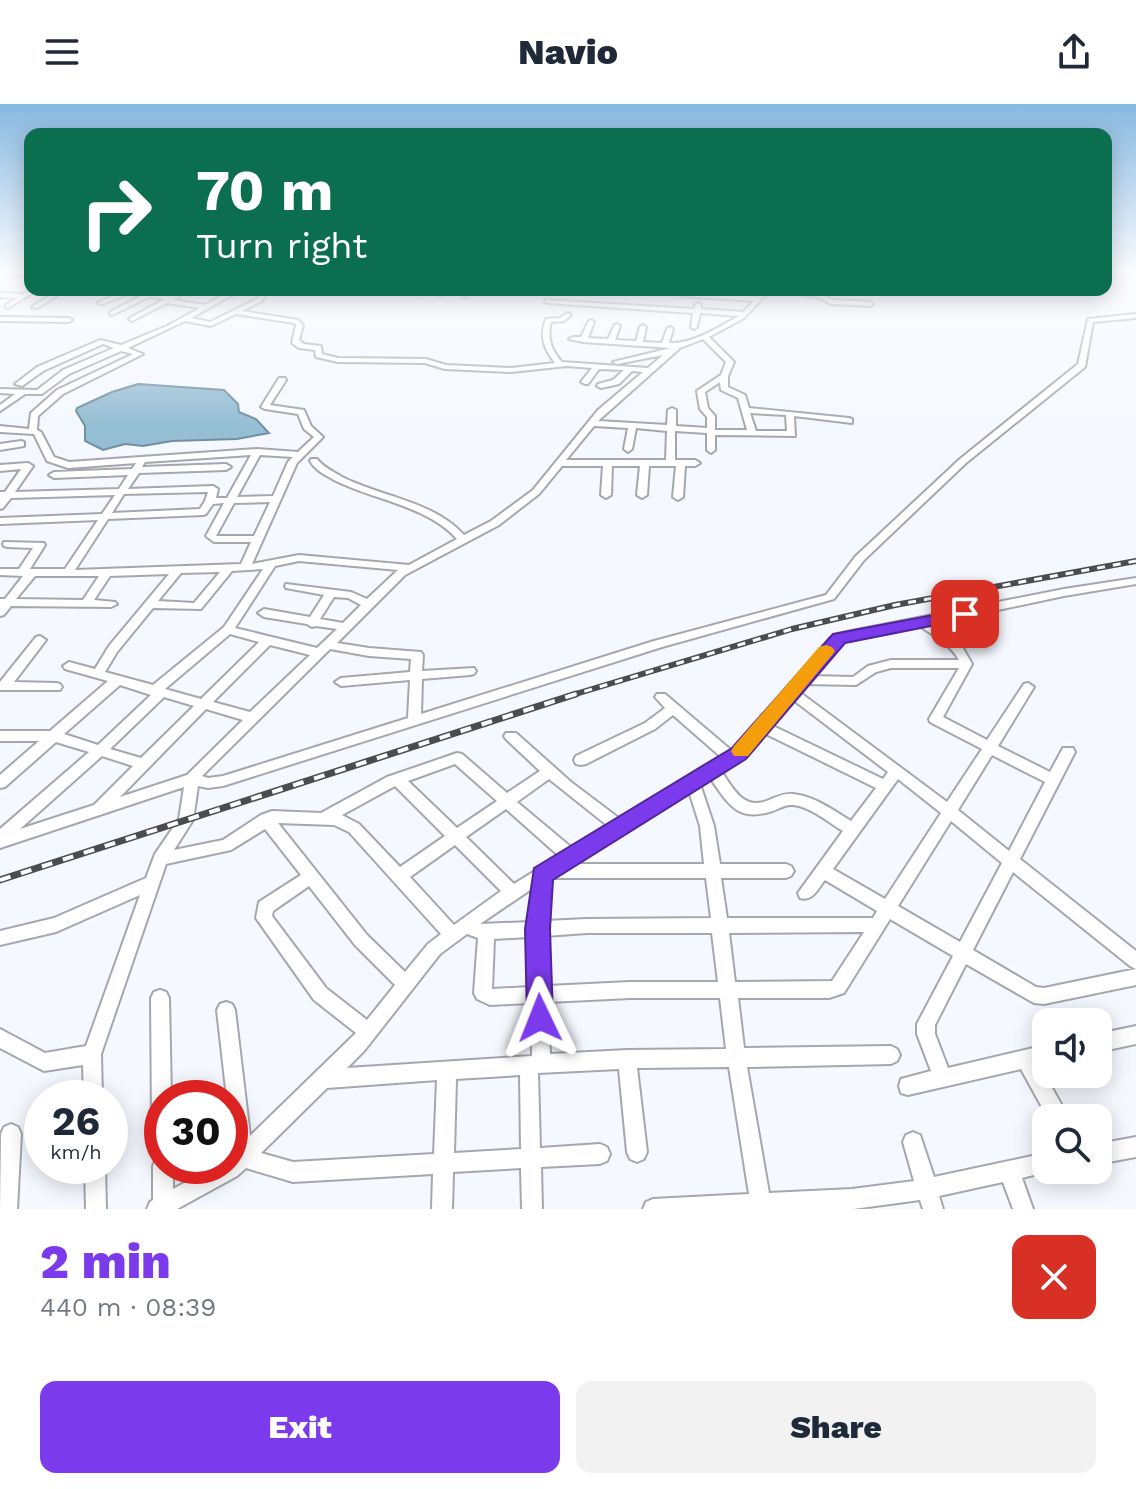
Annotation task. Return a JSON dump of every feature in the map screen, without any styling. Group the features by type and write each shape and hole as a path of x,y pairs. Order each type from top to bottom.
{"street":[{"path":"30,326 35,323"},
{"path":"0,391 48,386 66,372 177,323"},
{"path":"296,323 299,323 295,341 302,346 318,348 319,355 335,360 426,361 445,367 511,370 560,364 650,370"},
{"path":"547,323 544,330 549,351 560,364"},
{"path":"583,340 591,323"},
{"path":"639,343 640,323"},
{"path":"0,840 192,779 346,627 411,568 495,523 536,492 593,423 671,348 669,323"},
{"path":"695,323 694,325 706,328 730,362 724,376 724,388 742,397 752,433"},
{"path":"706,328 710,323"},
{"path":"587,365 634,360 671,348 721,323"},
{"path":"192,779 208,783 223,781 658,644 830,597 860,558 963,461 1082,365 1090,323"},
{"path":"611,342 617,326"},
{"path":"573,339 671,348"},
{"path":"0,409 40,369 103,342 139,354 57,394 33,417 33,431"},
{"path":"585,382 587,365"},
{"path":"601,386 616,382 628,370"},
{"path":"711,450 711,416 704,409 701,391 724,376"},
{"path":"245,567 293,462 319,437 307,427 301,412 265,407 282,380"},
{"path":"7,383 21,388"},
{"path":"672,410 678,497"},
{"path":"746,410 782,410 790,414 849,421"},
{"path":"628,449 640,412"},
{"path":"593,423 711,432 792,434 790,414"},
{"path":"0,429 38,433 50,459 60,463 257,452 302,455"},
{"path":"0,447 21,444"},
{"path":"257,452 211,538 258,539"},
{"path":"67,574 143,459"},
{"path":"314,461 319,468 357,488 415,507 453,529 463,540"},
{"path":"559,463 695,463"},
{"path":"606,495 608,464"},
{"path":"642,495 645,464"},
{"path":"0,468 28,466 0,506"},
{"path":"54,475 226,467"},
{"path":"0,521 203,512 213,489 5,495"},
{"path":"210,501 276,499"},
{"path":"0,612 4,602 27,573 40,545 8,544"},
{"path":"0,572 67,574 229,568 299,558 411,568"},
{"path":"0,840 99,751 157,692 228,630 271,564"},
{"path":"151,604 197,607 229,568"},
{"path":"97,675 113,649 178,570"},
{"path":"87,603 107,573"},
{"path":"248,1152 368,1032 434,949 513,893 739,753 839,638 923,623 1064,590 1136,581"},
{"path":"290,586 351,595 369,605"},
{"path":"312,623 331,593"},
{"path":"4,602 111,604"},
{"path":"264,613 346,627"},
{"path":"923,623 956,647 966,664"},
{"path":"228,630 248,633 266,642 417,655 414,722"},
{"path":"2,686 40,640"},
{"path":"96,811 266,642"},
{"path":"796,686 856,681 872,669 891,664 966,664"},
{"path":"966,664 934,717 937,722 1053,780"},
{"path":"69,666 201,706 253,718"},
{"path":"341,682 470,671"},
{"path":"0,783 116,681"},
{"path":"2,686 56,687"},
{"path":"796,686 950,815 1136,961"},
{"path":"486,932 485,997 829,990 838,987 950,815 1028,687"},
{"path":"661,697 731,758"},
{"path":"581,760 650,726 672,709"},
{"path":"762,726 885,786"},
{"path":"0,736 53,736 143,764"},
{"path":"511,736 620,827"},
{"path":"942,1077 925,1029 962,951 1068,752"},
{"path":"323,818 397,779 457,758 571,857"},
{"path":"712,770 725,787 729,799 736,804 762,809 785,799 799,800 853,830"},
{"path":"398,877 550,771"},
{"path":"806,893 896,771"},
{"path":"93,1080 92,1054 160,859 186,820 192,779"},
{"path":"397,779 513,893"},
{"path":"693,782 703,805 737,1058 762,1206"},
{"path":"160,859 226,846 266,819 279,816 336,819 354,828 398,877 459,930 878,925"},
{"path":"266,819 361,940 406,985"},
{"path":"822,870 1038,996 1136,977"},
{"path":"545,873 786,871"},
{"path":"532,1209 531,1160 539,994 537,929 545,873"},
{"path":"312,876 265,907 264,918 320,994 368,1032"},
{"path":"0,938 56,925 152,882"},
{"path":"160,998 161,1080"},
{"path":"226,1010 234,1080"},
{"path":"1112,1040 1136,1035"},
{"path":"0,1038 44,1062 92,1054"},
{"path":"323,1079 627,1059 891,1055"},
{"path":"908,1086 1032,1057"},
{"path":"1025,1058 1051,1104"},
{"path":"627,1059 637,1152"},
{"path":"442,1209 447,1070"},
{"path":"7,1209 11,1134"},
{"path":"913,1142 930,1199"},
{"path":"1112,1151 1136,1147"},
{"path":"248,1158 293,1172 600,1154"},
{"path":"653,1209 930,1199 1009,1170 1032,1166"},
{"path":"1009,1170 1023,1209"},
{"path":"95,1184 96,1209"},
{"path":"160,1207 162,1184"},
{"path":"160,1207 202,1184"}],"water":[{"path":"138,384 224,390 238,404 239,412 256,419 269,433 237,439 172,441 143,446 125,444 103,450 85,441 85,426 77,408"}],"railway":[{"path":"569,696 792,629 895,605 1136,561"},
{"path":"0,880 576,694"}],"slow traffic":[{"path":"741,751 826,651"}],"route":[{"path":"540,1018 537,929 542,875 739,753 834,641 965,614"}]}
